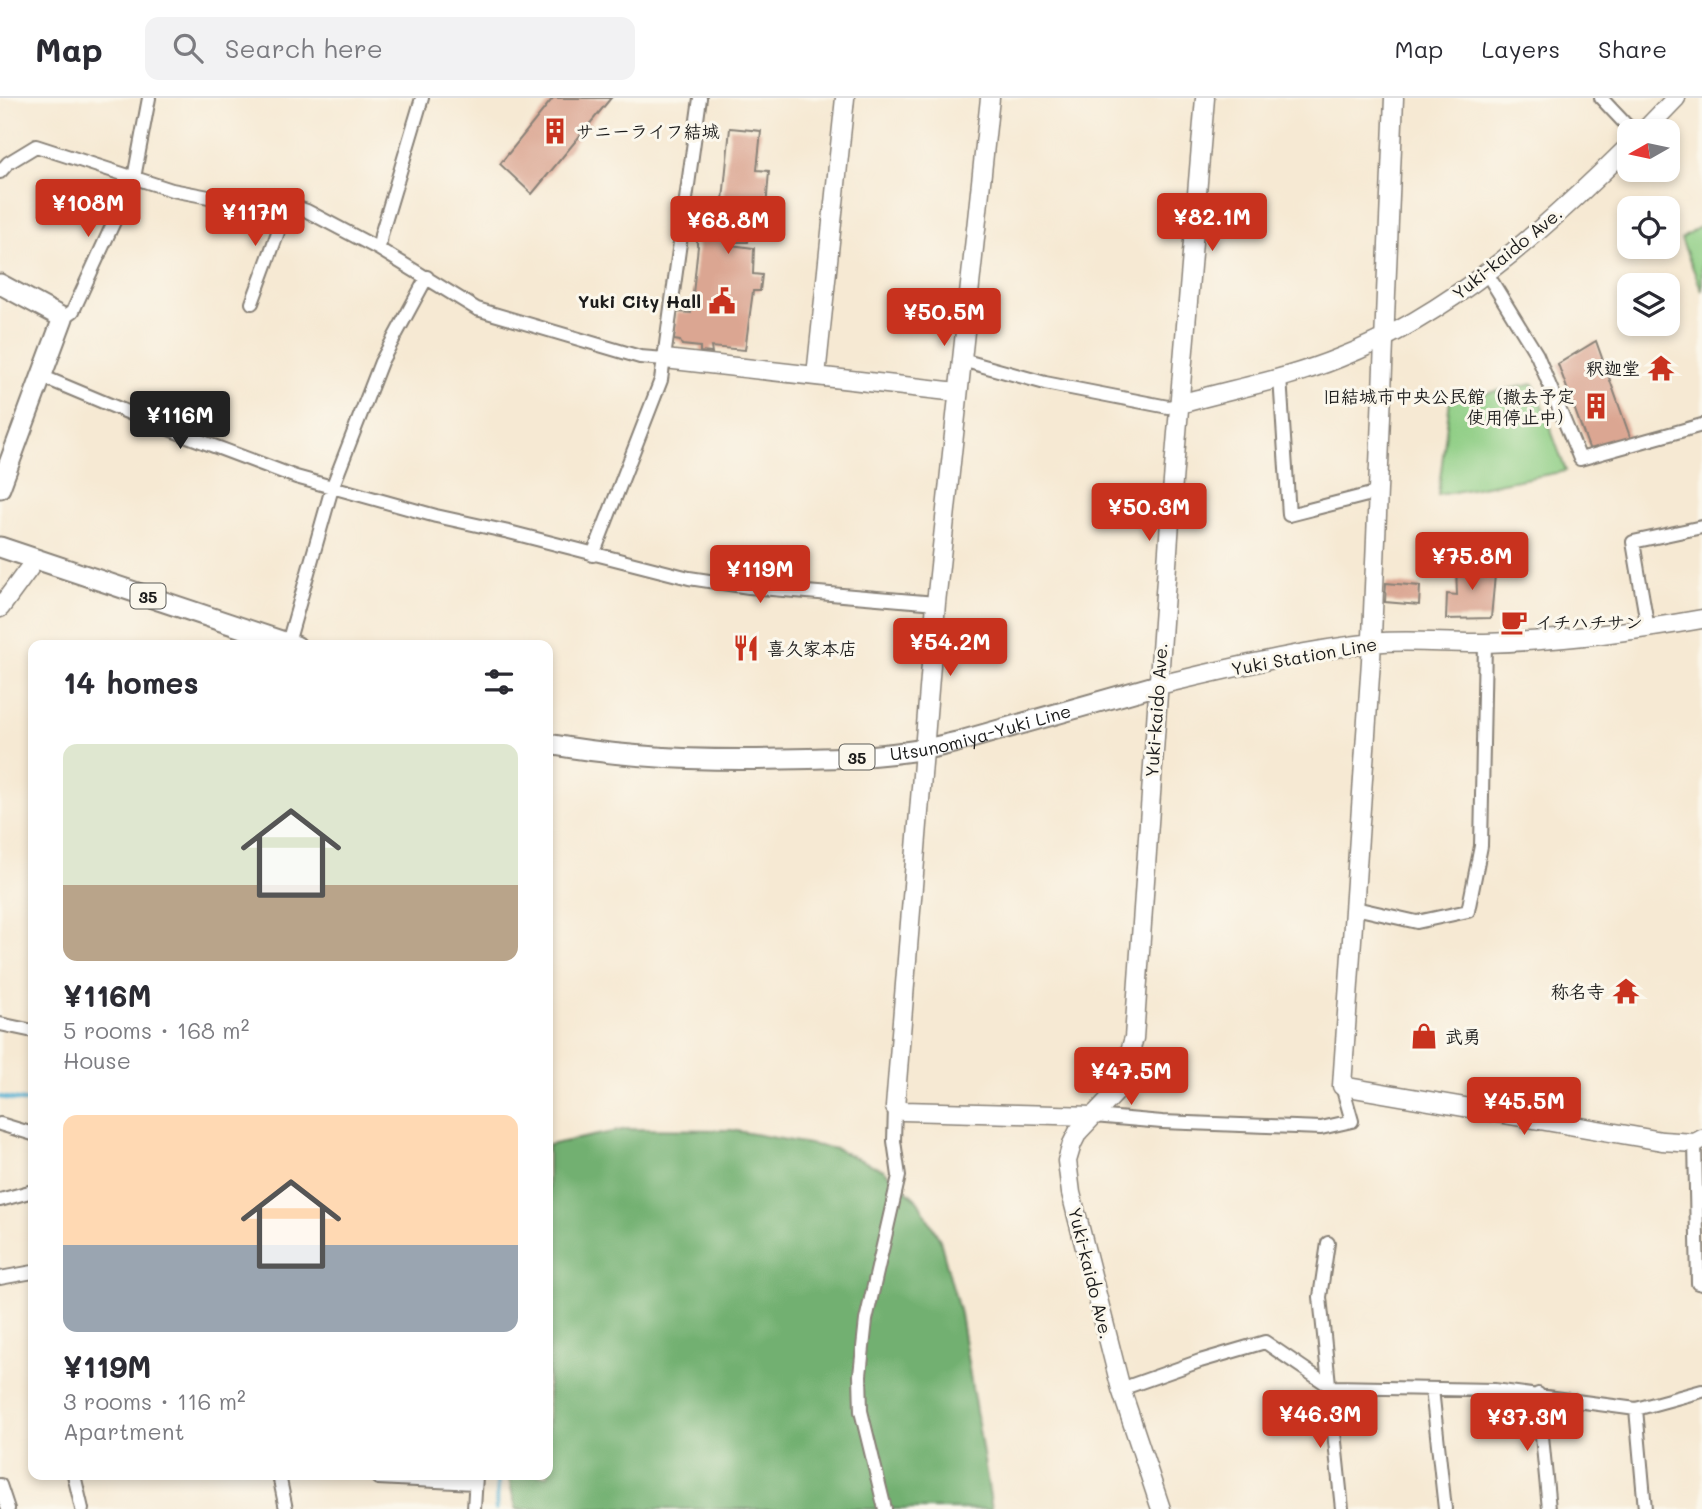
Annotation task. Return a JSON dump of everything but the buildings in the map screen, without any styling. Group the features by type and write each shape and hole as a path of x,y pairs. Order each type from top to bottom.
{"main road":[{"path":"0,284 63,318 0,488"},
{"name":"35","path":"0,547 280,640"},
{"name":"Utsunomiya-Yuki Line","path":"553,745 658,758 747,760 874,757 925,750 1158,685"}],"street":[{"path":"63,318 73,311 134,177 149,98"},
{"path":"379,249 422,98"},
{"path":"593,555 661,380 700,98"},
{"path":"816,376 845,98"},
{"path":"885,1509 861,1411 860,1375 866,1321 899,1176 894,1141 895,1107 936,603 990,98"},
{"path":"962,360 1045,383 1168,407 1180,404 1205,98"},
{"path":"895,1107 904,1111 1094,1115 1162,1122 1321,1128 1352,1121 1342,1086 1372,643 1394,98"},
{"path":"1601,98 1621,119"},
{"path":"1656,119 1676,98"},
{"path":"0,172 8,163 36,146 172,190 214,198 260,195 307,211 379,249 477,309 640,357 957,392"},
{"name":"Yuki-kaido Ave.","path":"1161,1509 1121,1389 1070,1193 1067,1161 1078,1132 1118,1090 1133,1038 1180,404 1337,359 1426,316 1486,272 1617,157"},
{"path":"252,303 288,205"},
{"path":"1486,272 1537,355 1580,459 1702,425"},
{"path":"293,640 332,488 380,362 427,277"},
{"path":"41,376 158,425 296,477 436,516 689,578 749,587 936,603"},
{"path":"1280,377 1289,515 1379,492"},
{"path":"1648,629 1633,542 1702,527"},
{"path":"0,608 36,559"},
{"name":"Yuki Station Line","path":"1158,685 1296,655 1372,643 1485,643 1583,637 1702,619"},
{"path":"1355,908 1417,922 1468,911 1480,846 1485,643"},
{"path":"0,1024 28,1030"},
{"path":"1342,1086 1662,1141 1698,1141 1698,1283 1702,1284"},
{"path":"0,1124 28,1132"},
{"path":"0,1200 28,1192"},
{"path":"1328,1243 1320,1297 1342,1509"},
{"path":"0,1278 28,1273"},
{"path":"1121,1389 1200,1361 1265,1342 1331,1387 1494,1390 1636,1409 1702,1391"},
{"path":"1432,1389 1445,1509"},
{"path":"1538,1394 1549,1509"},
{"path":"1636,1409 1645,1509"},
{"path":"75,1480 82,1509"},
{"path":"280,1480 286,1509"},
{"path":"474,1509 476,1480"},
{"path":"0,1485 8,1509"}],"green space":[{"path":"1702,225 1702,291 1681,239"},
{"path":"1534,384 1566,471 1438,495 1450,400"},
{"path":"627,1129 732,1130 836,1149 884,1170 918,1201 940,1240 960,1314 992,1509 516,1509 509,1480 553,1480 553,1144"}],"waterway":[{"path":"0,1097 28,1102"},
{"path":"496,1509 499,1480"}],"place":[{"name":"サニーライフ結城","path":"555,131"},
{"name":"Yuki City Hall","path":"722,301"},
{"name":"釈迦堂","path":"1661,368"},
{"name":"旧結城市中央公民館（撤去予定 使用停止中）","path":"1596,406"},
{"name":"イチハチサン","path":"1514,622"},
{"name":"喜久家本店","path":"746,648"},
{"name":"称名寺","path":"1626,991"},
{"name":"武勇","path":"1424,1036"}]}
